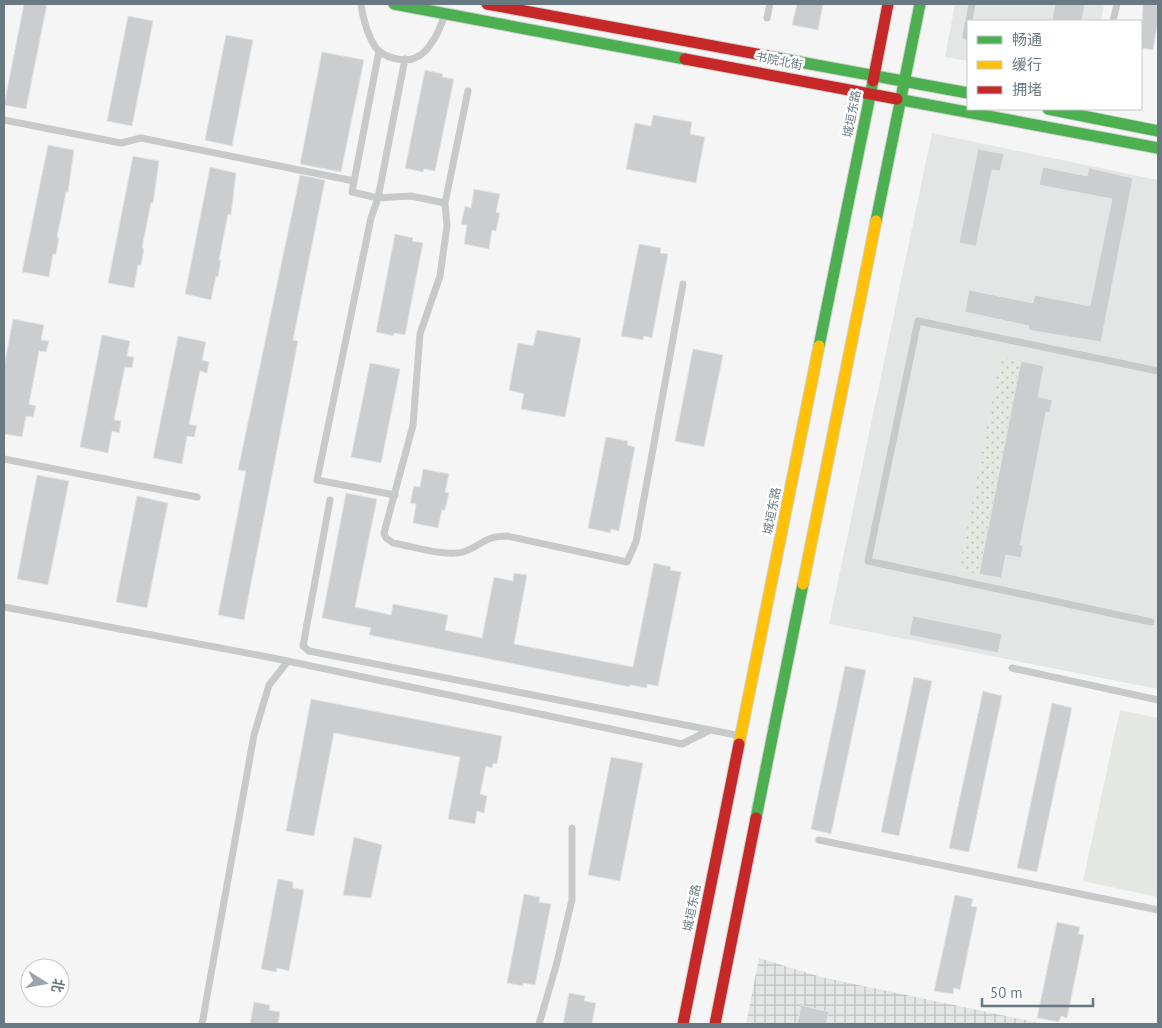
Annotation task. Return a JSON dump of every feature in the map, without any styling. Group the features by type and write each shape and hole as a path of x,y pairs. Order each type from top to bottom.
{"main road":[{"name":"书院北街","path":"394,4 870,92 1158,148"},
{"name":"书院北街","path":"487,4 967,93"},
{"name":"城垣东路","path":"683,1024 888,4"},
{"path":"715,1024 920,4"},
{"path":"1053,110 1158,131"}],"lane":[{"path":"361,4 364,22 379,52 352,192 378,198 411,196 445,203"},
{"path":"767,18 770,4"},
{"path":"969,20 972,4"},
{"path":"1114,20 1117,4"},
{"path":"379,52 393,58 415,59 435,38 445,13"},
{"path":"966,36 967,32"},
{"path":"395,495 317,480 371,218 378,198 405,60"},
{"path":"468,91 445,203 447,226 440,276 420,334 413,425 384,533 386,538 393,542 447,552 463,552 486,538 507,536 627,562 636,542 683,284"},
{"path":"4,120 121,143 142,138 354,181"},
{"path":"1151,622 868,561 918,321 1158,371"},
{"path":"4,459 197,497"},
{"path":"330,500 302,646 309,651 741,736"},
{"path":"4,608 288,661 682,744 710,730"},
{"path":"202,1024 254,735 269,685 288,661"},
{"path":"1012,668 1158,700"},
{"path":"539,1024 559,958 572,900 572,828"},
{"path":"819,840 1158,910"}],"shaded area":[{"path":"955,4 1104,4 1101,20 967,20 967,61 945,57"},
{"path":"932,133 1158,180 1158,689 829,624"},
{"path":"1001,357 1021,361 979,574 959,570"},
{"path":"1120,710 1158,718 1158,897 1083,881"},
{"path":"759,958 821,977 1044,1024 746,1024"}],"building":[{"path":"24,4 47,4 26,109 4,105"},
{"path":"797,4 823,4 818,30 792,25"},
{"path":"1055,4 1085,4 1082,20 1052,20"},
{"path":"1143,4 1158,4 1158,21 1153,50 1142,48"},
{"path":"128,16 153,21 132,126 107,121"},
{"path":"226,35 253,40 232,146 205,140"},
{"path":"322,52 364,60 341,172 300,164"},
{"path":"425,70 443,74 442,77 454,79 435,171 424,169 423,172 405,168"},
{"path":"653,115 692,122 690,134 705,137 696,183 626,169 635,123 651,126"},
{"path":"48,145 74,150 68,192 66,192 57,237 59,238 56,254 53,254 49,277 22,272"},
{"path":"978,149 1004,154 1000,171 992,170 976,246 959,243"},
{"path":"133,156 159,161 153,203 151,203 142,248 144,249 141,265 138,265 134,288 108,283"},
{"path":"210,167 236,173 231,215 228,214 219,260 221,260 218,277 216,276 211,300 185,294"},
{"path":"1043,167 1087,176 1089,168 1133,178 1101,342 1028,330 1029,326 965,312 969,290 1033,303 1035,295 1090,306 1112,199 1039,185"},
{"path":"300,175 325,180 293,340 298,341 244,620 218,615 246,471 238,470"},
{"path":"474,189 500,194 496,212 500,213 496,231 492,230 489,249 464,244 467,225 461,224 465,206 471,208"},
{"path":"395,234 413,238 412,241 423,243 405,335 394,333 394,336 376,332"},
{"path":"639,244 661,248 660,253 668,254 652,338 644,336 643,340 621,336"},
{"path":"13,319 44,325 41,340 49,341 46,352 39,351 29,404 36,406 33,417 26,416 22,437 4,434 4,367"},
{"path":"537,330 581,338 565,417 521,409 524,394 509,390 518,343 533,346"},
{"path":"102,335 130,341 127,356 134,357 132,368 125,367 114,420 121,421 119,433 112,431 108,453 80,447"},
{"path":"178,336 206,342 202,360 209,362 207,373 200,371 189,424 197,426 194,437 187,436 182,464 153,458"},
{"path":"693,349 723,355 704,447 675,441"},
{"path":"1021,361 1044,366 1038,397 1052,400 1050,413 1046,412 1020,545 1023,545 1021,558 1006,555 1001,578 979,574"},
{"path":"370,363 400,369 381,463 351,457"},
{"path":"606,437 628,441 627,445 635,447 619,531 611,529 610,533 588,528"},
{"path":"423,469 449,474 445,492 449,493 445,510 442,510 438,528 413,523 416,504 410,503 414,486 420,487"},
{"path":"37,475 69,481 48,585 17,579"},
{"path":"346,493 377,499 355,607 391,615 393,604 448,615 445,630 482,638 494,577 513,581 514,573 527,575 514,644 633,667 654,563 671,567 670,570 681,572 658,686 647,684 647,688 630,685 630,687 369,635 371,628 322,618"},
{"path":"137,496 168,503 147,608 116,602"},
{"path":"913,616 1002,634 998,653 909,635"},
{"path":"845,666 866,670 831,834 811,829"},
{"path":"914,677 932,681 899,836 881,832"},
{"path":"983,691 1002,696 969,852 949,848"},
{"path":"311,699 502,736 497,764 493,763 492,768 486,766 480,794 487,796 484,813 477,811 475,824 448,819 460,757 334,733 314,836 286,831"},
{"path":"1052,703 1072,708 1037,872 1017,868"},
{"path":"611,757 643,763 620,881 588,875"},
{"path":"354,837 382,845 371,898 343,895"},
{"path":"278,879 293,882 293,888 304,890 289,971 277,968 276,972 261,969"},
{"path":"524,894 540,897 539,902 551,904 535,985 523,983 523,986 507,983"},
{"path":"955,895 973,899 971,906 977,907 960,990 954,988 953,994 934,991"},
{"path":"1057,922 1080,927 1078,934 1084,935 1067,1018 1061,1016 1059,1022 1037,1018"},
{"path":"569,993 585,996 584,1001 596,1003 592,1024 563,1024"},
{"path":"254,1002 270,1005 269,1010 280,1012 278,1024 250,1024"},
{"path":"801,1005 829,1012 826,1024 797,1024"}],"traffic: fast":[{"path":"394,4 685,59"},
{"path":"876,221 920,4"},
{"path":"767,56 967,93"},
{"path":"819,346 873,81"},
{"path":"897,99 1158,148"},
{"path":"1053,110 1158,131"},
{"path":"756,818 803,584"}],"traffic: slow":[{"path":"803,584 876,221"},
{"path":"739,744 819,346"}],"traffic: jam":[{"path":"487,4 767,56"},
{"path":"873,81 888,4"},
{"path":"685,59 897,99"},
{"path":"683,1024 739,744"},
{"path":"715,1024 756,818"}]}
